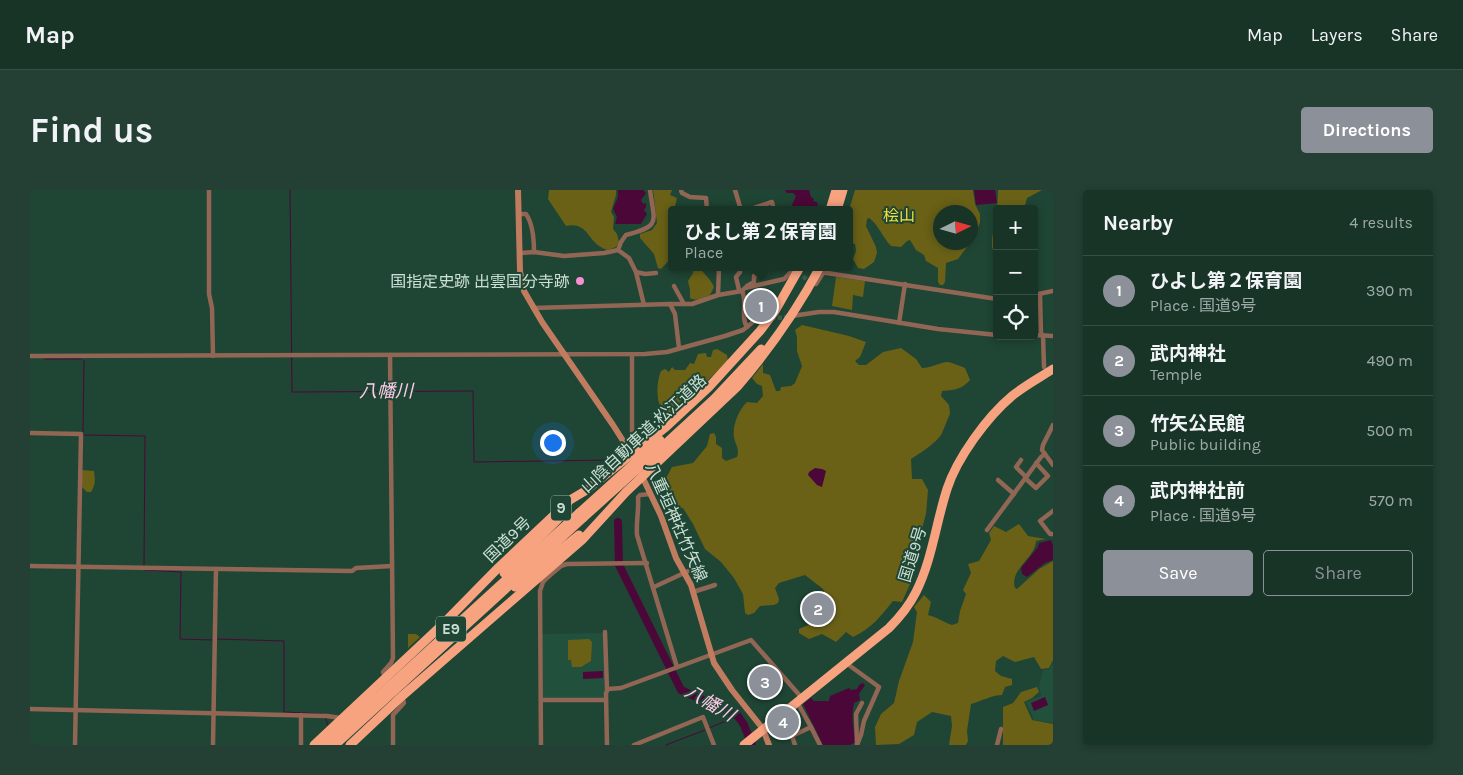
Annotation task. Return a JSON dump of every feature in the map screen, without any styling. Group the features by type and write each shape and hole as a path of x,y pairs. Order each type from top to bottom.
{"highway":[{"path":"826,206 829,190"},
{"path":"831,206 836,190"},
{"path":"838,206 843,190"},
{"path":"844,206 848,190"},
{"name":"山陰自動車道;松江道路","path":"662,442 755,345 781,311 800,271"},
{"name":"国道9号","path":"314,745 443,624 499,567 570,500 585,491 666,427 709,387 747,347 770,318 800,271"},
{"name":"山陰自動車道;松江道路","path":"335,745 662,442 714,399 760,350 787,314 811,271"},
{"name":"9","path":"350,745 401,696 547,574 643,476 737,387 754,368 791,316 818,271"},
{"name":"国道9号","path":"749,741 889,628 907,608 923,576 947,488 956,467 970,444 997,410 1011,396 1048,368"},
{"path":"441,638 585,491"},
{"path":"422,665 615,504"},
{"name":"山陰自動車道;松江道路","path":"325,745 441,638 581,516"}],"main road":[{"name":"八重垣神社竹矢線","path":"518,190 522,282 533,308 632,454 661,516 676,558 693,592 711,655 720,674 763,729 769,745"}],"street":[{"path":"209,190 210,294 213,356"},
{"path":"618,250 626,235 644,230 652,225 654,215 650,190"},
{"path":"681,190 682,193 690,197 706,198 707,206"},
{"path":"695,190 695,197"},
{"path":"735,190 740,206"},
{"path":"760,206 772,202 773,206"},
{"path":"520,214 526,214 528,217 534,252"},
{"path":"521,253 534,252 564,256 604,254 618,250"},
{"path":"618,250 629,258 636,272 644,305"},
{"path":"718,295 719,271"},
{"path":"740,271 736,277 745,297 744,322 747,327"},
{"path":"533,308 692,304 718,295 784,280 792,271"},
{"path":"636,272 645,274 656,272"},
{"path":"742,290 754,282 754,276 767,272"},
{"path":"812,283 816,284 823,273 827,273 993,298"},
{"path":"899,322 905,284"},
{"path":"674,286 684,304"},
{"path":"1048,368 1042,335 1040,294 1053,291"},
{"path":"670,304 675,314 679,348"},
{"path":"791,316 834,312 938,329 993,335"},
{"path":"30,356 566,355 658,353 740,331 758,318 770,318"},
{"path":"1038,335 1053,336"},
{"path":"632,354 632,454"},
{"path":"385,678 383,672 393,658 390,355"},
{"path":"1053,425 1042,450 1053,465"},
{"path":"30,433 81,434 75,745"},
{"path":"1047,436 1053,435"},
{"path":"987,530 1025,477 1045,454"},
{"path":"1021,460 1016,467 1036,488 1048,476 1036,463"},
{"path":"998,480 1014,494"},
{"path":"650,494 638,497 637,535 654,586 673,669"},
{"path":"1053,511 1040,521 1050,534 1053,534"},
{"path":"541,745 540,591 547,574 567,564 647,563"},
{"path":"30,566 352,571 356,568 392,566"},
{"path":"654,586 699,566"},
{"path":"214,745 216,569"},
{"path":"693,592 715,585"},
{"path":"606,632 607,745"},
{"path":"607,690 621,688 752,640 800,700 820,745"},
{"path":"846,663 879,687 864,721 857,745"},
{"path":"393,745 393,715 404,703 401,696"},
{"path":"541,700 606,700"},
{"path":"857,745 856,714 862,703"},
{"path":"30,709 300,715 341,718"},
{"path":"300,715 300,745"},
{"path":"634,745 702,717 714,745"},
{"path":"795,745 792,736 811,727"},
{"path":"997,745 1001,736 1001,729"}],"shaded area":[{"path":"618,190 643,190 646,193 641,200 643,204 646,203 644,210 647,214 641,224 615,224 617,217 613,209 618,197"},
{"path":"785,190 809,190 811,197 814,199 813,201 817,202 818,206 791,206 796,196 793,193 787,193"},
{"path":"974,190 995,190 997,203 976,205"},
{"path":"773,294 775,301 769,309 758,316 746,320 748,299"},
{"path":"815,468 826,471 822,487 817,485 808,475"},
{"path":"1051,540 1053,560 1045,563 1027,577 1022,574 1021,568 1038,547 1039,543"},
{"path":"604,633 604,698 543,698 542,634"},
{"path":"1053,661 1053,723 1034,720 1026,702 1041,696 1039,687 1043,670 1050,669"},
{"path":"603,671 603,678 583,679 583,672"},
{"path":"863,683 865,685 859,694 860,700 854,703 853,708 856,742 850,745 823,745 803,704 811,698 814,701 829,701 830,696 849,688 851,690 857,689"},
{"path":"1045,697 1048,705 1034,711 1031,703"}],"green space":[{"path":"549,190 616,190 611,212 614,217 613,229 617,234 619,242 616,247 608,250 596,243 580,227 574,225 566,226 548,199"},
{"path":"653,190 672,190 670,195 677,198 675,206 668,206 668,261 661,269 658,268 654,254 640,238 640,234 652,230 657,223"},
{"name":"桧山","path":"855,190 973,190 976,205 933,205 933,250 965,250 958,259 946,263 945,282 943,285 940,285 938,282 938,268 926,261 924,255 916,250 910,240 901,247 891,246 869,218 867,219 866,226 877,253 874,262 864,269 858,268 853,259 856,251 855,244 853,244 853,206 850,206"},
{"path":"998,190 1042,190 1027,198 1025,205 997,205"},
{"name":"桧山","path":"978,210 980,214 978,227"},
{"path":"693,271 702,271 711,282 714,287 710,295 697,300 690,298 688,281"},
{"path":"836,277 865,281 863,297 853,295 852,310 832,306"},
{"path":"802,325 866,342 860,357 855,361 859,365 866,365 883,352 901,348 916,359 922,368 950,362 965,368 970,380 958,388 942,391 941,396 949,405 950,414 942,433 933,444 911,459 912,479 922,479 928,490 926,514 914,557 914,575 902,602 893,601 871,626 853,637 846,632 836,642 822,634 809,639 799,633 799,629 815,622 820,627 833,619 834,614 823,589 805,575 779,583 775,588 779,599 778,603 760,606 754,613 748,615 745,613 743,594 734,578 721,562 705,549 683,508 667,506 664,482 672,467 693,463 707,446 710,434 714,433 716,444 722,448 722,458 726,461 737,457 738,449 734,428 737,418 747,402 757,403 763,396 762,386 757,384 752,378 763,364 763,373 770,375 776,391 780,391 781,387 791,386 795,383 802,366 797,351 795,330"},
{"path":"717,349 727,355 728,361 706,382 689,392 673,411 661,421 659,417 664,414 658,401 657,389 661,371 665,369 669,372 672,367 675,370 685,370 690,363 694,364 698,354 706,353 707,357 711,357 713,350"},
{"path":"82,470 94,471 95,482 91,492 87,492 82,487"},
{"path":"1019,524 1028,536 1046,539 1036,541 1035,547 1016,575 1014,581 1015,588 1017,589 1039,569 1053,561 1053,660 1049,668 1041,669 1034,657 1015,662 1003,656 996,661 995,671 1001,676 1012,679 1012,685 1005,687 1002,695 971,704 967,731 968,741 966,745 949,745 952,726 951,716 932,712 917,722 914,735 899,744 876,745 875,727 881,714 894,703 899,681 913,642 917,612 914,607 924,595 931,602 928,615 952,625 958,623 966,594 963,590 971,573 968,564 979,561 991,540 989,533 994,526 1006,532"},
{"path":"408,634 416,634 420,637 408,648"},
{"path":"589,639 592,642 591,661 581,667 572,667 571,660 568,660 568,640"},
{"path":"1037,687 1039,692 1024,702 1032,720 1053,724 1053,745 1003,745 1003,707 1013,703 1021,692"}],"waterway":[{"name":"八幡川","path":"290,190 292,392 473,391 474,462 612,460"},
{"path":"45,359 81,359"},
{"path":"83,432 84,360"},
{"path":"84,435 145,436 144,567"},
{"name":"八幡川","path":"618,522 619,565 681,690 738,716 752,745"},
{"path":"145,570 181,572 180,639 212,640"},
{"path":"216,639 284,641 284,712 323,714"},
{"path":"709,728 738,716"},
{"path":"325,717 328,725"},
{"path":"666,745 705,730"}],"tunnel":[{"path":"798,272 811,283"},
{"path":"771,318 791,317"}],"place":[{"name":"国指定史跡 出雲国分寺跡","path":"580,281"},
{"name":"ひよし第２保育園","path":"761,306"},
{"name":"武内神社","path":"818,609"},
{"name":"竹矢公民館","path":"765,682"},
{"name":"武内神社前","path":"783,722"}]}
